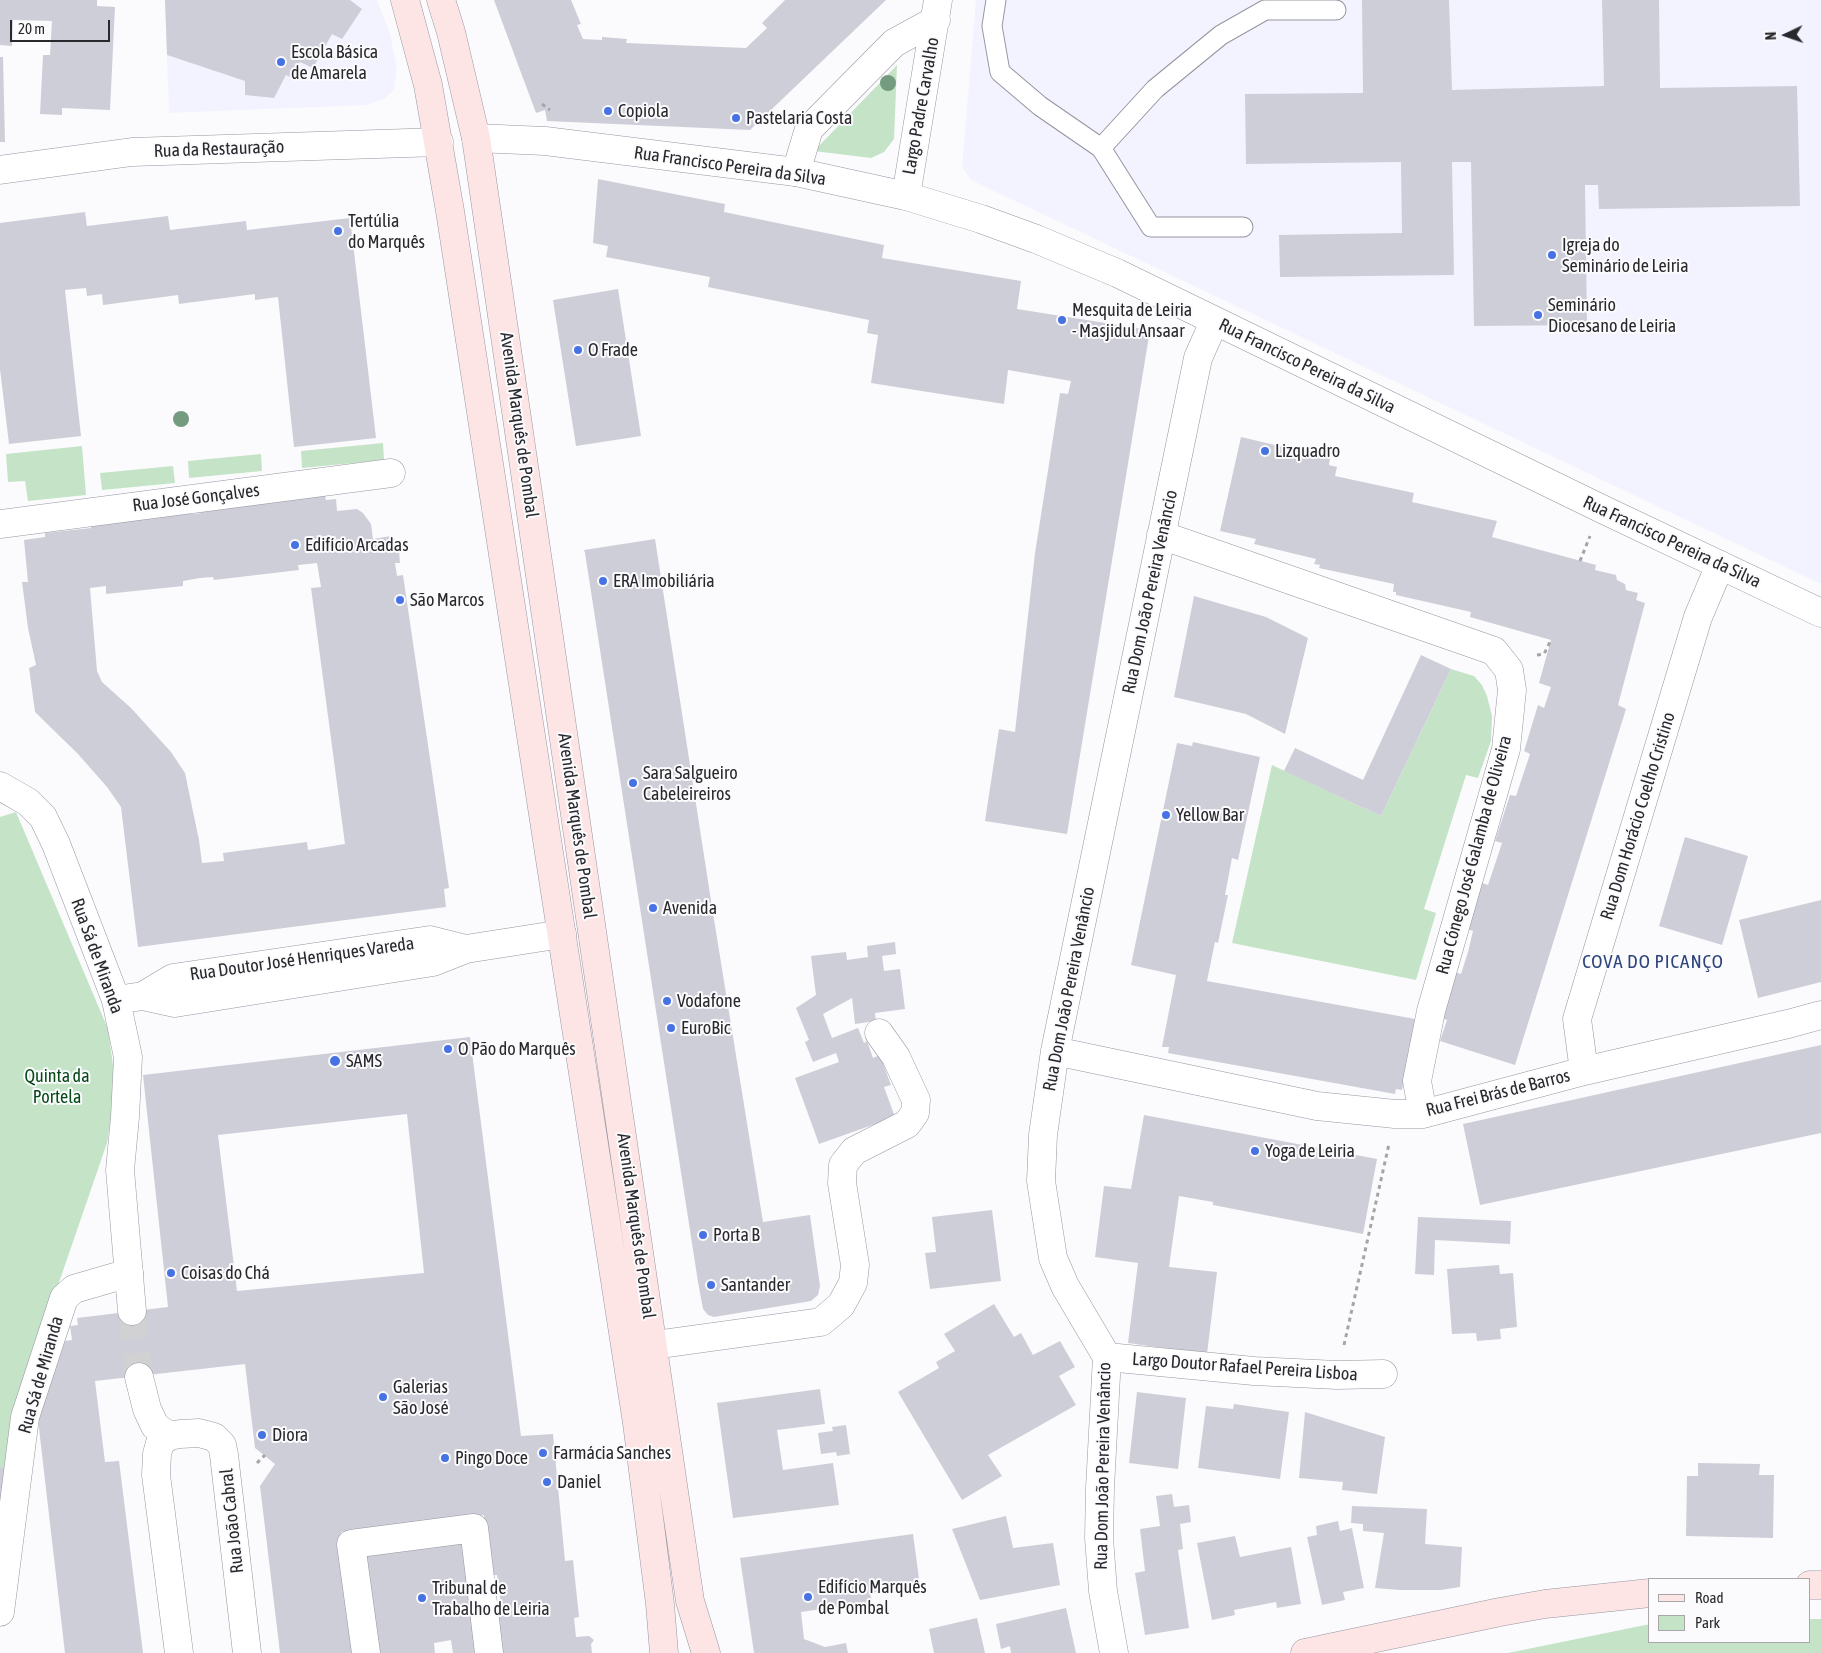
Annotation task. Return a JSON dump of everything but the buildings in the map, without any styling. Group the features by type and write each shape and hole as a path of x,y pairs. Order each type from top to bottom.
{"main road":[{"name":"Avenida Marquês de Pombal","path":"405,0 428,86 439,142 637,1424 660,1604 664,1653"},
{"name":"Avenida Marquês de Pombal","path":"441,0 451,32 476,138 690,1601 706,1653"},
{"path":"439,142 476,138"},
{"path":"1305,1653 1545,1604 1648,1594"}],"street":[{"name":"Largo Padre Carvalho","path":"796,172 809,129 894,44 937,10"},
{"name":"Largo Padre Carvalho","path":"906,196 937,10"},
{"name":"Rua Francisco Pereira da Silva","path":"476,138 544,141 796,172 906,196 980,218 1117,273 1214,322 1821,613"},
{"name":"Rua da Restauração","path":"0,170 132,152 439,142"},
{"name":"Rua Dom João Pereira Venâncio","path":"1114,1653 1103,1591 1099,1538 1107,1358 1065,1286 1053,1258 1041,1181 1042,1135 1055,1051 1198,358 1214,322"},
{"name":"Rua José Gonçalves","path":"0,524 391,473"},
{"name":"Rua Cónego José Galamba de Oliveira","path":"1161,535 1494,651 1509,670 1512,690 1506,748 1431,1011 1418,1081 1423,1114"},
{"name":"Rua Dom Horácio Coelho Cristino","path":"1584,1071 1577,1019 1698,617 1720,564"},
{"name":"Rua Sá de Miranda","path":"0,786 28,802 43,817 56,844 116,1000 128,1057 120,1170 132,1311"},
{"name":"Rua Doutor José Henriques Vareda","path":"116,1000 143,996 175,1003 433,962 466,949 562,934"},
{"name":"Rua Frei Brás de Barros","path":"1055,1051 1317,1106 1395,1114 1423,1114 1584,1071 1788,1024 1821,1014"},
{"path":"654,1346 821,1322 841,1305 853,1283 855,1265 842,1183 843,1165 854,1151 907,1124 915,1113 916,1100 896,1057 879,1032"},
{"name":"Rua Sá de Miranda","path":"0,1612 25,1417 64,1298 74,1289 129,1274"},
{"name":"Largo Doutor Rafael Pereira Lisboa","path":"1107,1358 1254,1371 1337,1375 1383,1374"},
{"path":"139,1377 147,1409 155,1426 169,1436 160,1443 157,1454 156,1475 179,1653"},
{"name":"Rua João Cabral","path":"169,1436 199,1433 214,1438 222,1445 247,1653"},
{"path":"366,1653 351,1544 474,1528 489,1653"}],"lane":[{"path":"996,0 992,26 1000,72 1040,106 1101,148 1151,227 1243,227"},
{"path":"1101,148 1155,89 1221,35 1265,10 1336,10"}],"path":[{"path":"1544,654 1551,640"},
{"path":"1337,1375 1395,1114"},
{"path":"255,1465 265,1455"}],"shaded area":[{"name":"Escola Básica de Amarela","path":"165,0 377,0 390,34 397,69 394,90 384,99 366,105 169,113"},
{"name":"Seminário Diocesano de Leiria","path":"976,0 1821,0 1821,584 971,180 962,167"}],"green space":[{"path":"897,65 894,139 884,152 871,158 814,151"},
{"path":"383,443 384,460 302,468 301,451"},
{"path":"82,446 86,495 28,501 25,481 8,482 6,454"},
{"path":"261,454 262,471 189,478 188,461"},
{"path":"173,466 175,483 102,490 100,473"},
{"path":"1451,669 1474,676 1482,685 1492,716 1491,741 1478,778 1466,775 1424,909 1436,913 1416,980 1232,943 1272,765 1381,816"},
{"name":"Quinta da Portela","path":"16,812 108,1029 116,1087 107,1143 12,1419 0,1505 0,817"},
{"path":"1811,1619 1821,1619 1821,1653 1508,1653 1648,1624 1648,1643 1811,1643"}],"tunnel":[{"path":"132,1311 139,1377"}],"place":[{"name":"Escola Básica de Amarela","path":"281,62"},
{"name":"Copiola","path":"608,111"},
{"name":"Pastelaria Costa","path":"736,118"},
{"name":"Tertúlia do Marquês","path":"338,231"},
{"name":"Igreja do Seminário de Leiria","path":"1552,255"},
{"name":"Seminário Diocesano de Leiria","path":"1538,315"},
{"name":"Mesquita de Leiria - Masjidul Ansaar","path":"1062,320"},
{"name":"O Frade","path":"578,350"},
{"name":"Lizquadro","path":"1265,451"},
{"name":"Edifício Arcadas","path":"295,545"},
{"name":"ERA Imobiliária","path":"603,581"},
{"name":"São Marcos","path":"400,600"},
{"name":"Sara Salgueiro Cabeleireiros","path":"633,783"},
{"name":"Yellow Bar","path":"1166,815"},
{"name":"Avenida","path":"653,908"},
{"name":"Vodafone","path":"667,1001"},
{"name":"EuroBic","path":"671,1028"},
{"name":"O Pão do Marquês","path":"448,1049"},
{"name":"SAMS","path":"335,1061"},
{"name":"Yoga de Leiria","path":"1255,1151"},
{"name":"Porta B","path":"703,1235"},
{"name":"Coisas do Chá","path":"171,1273"},
{"name":"Santander","path":"711,1285"},
{"name":"Galerias São José","path":"383,1397"},
{"name":"Diora","path":"262,1435"},
{"name":"Farmácia Sanches","path":"543,1453"},
{"name":"Pingo Doce","path":"445,1458"},
{"name":"Daniel","path":"547,1482"},
{"name":"Edifício Marquês de Pombal","path":"808,1597"},
{"name":"Tribunal de Trabalho de Leiria","path":"422,1598"}],"district":[{"name":"COVA DO PICANÇO","path":"1653,962"}]}
